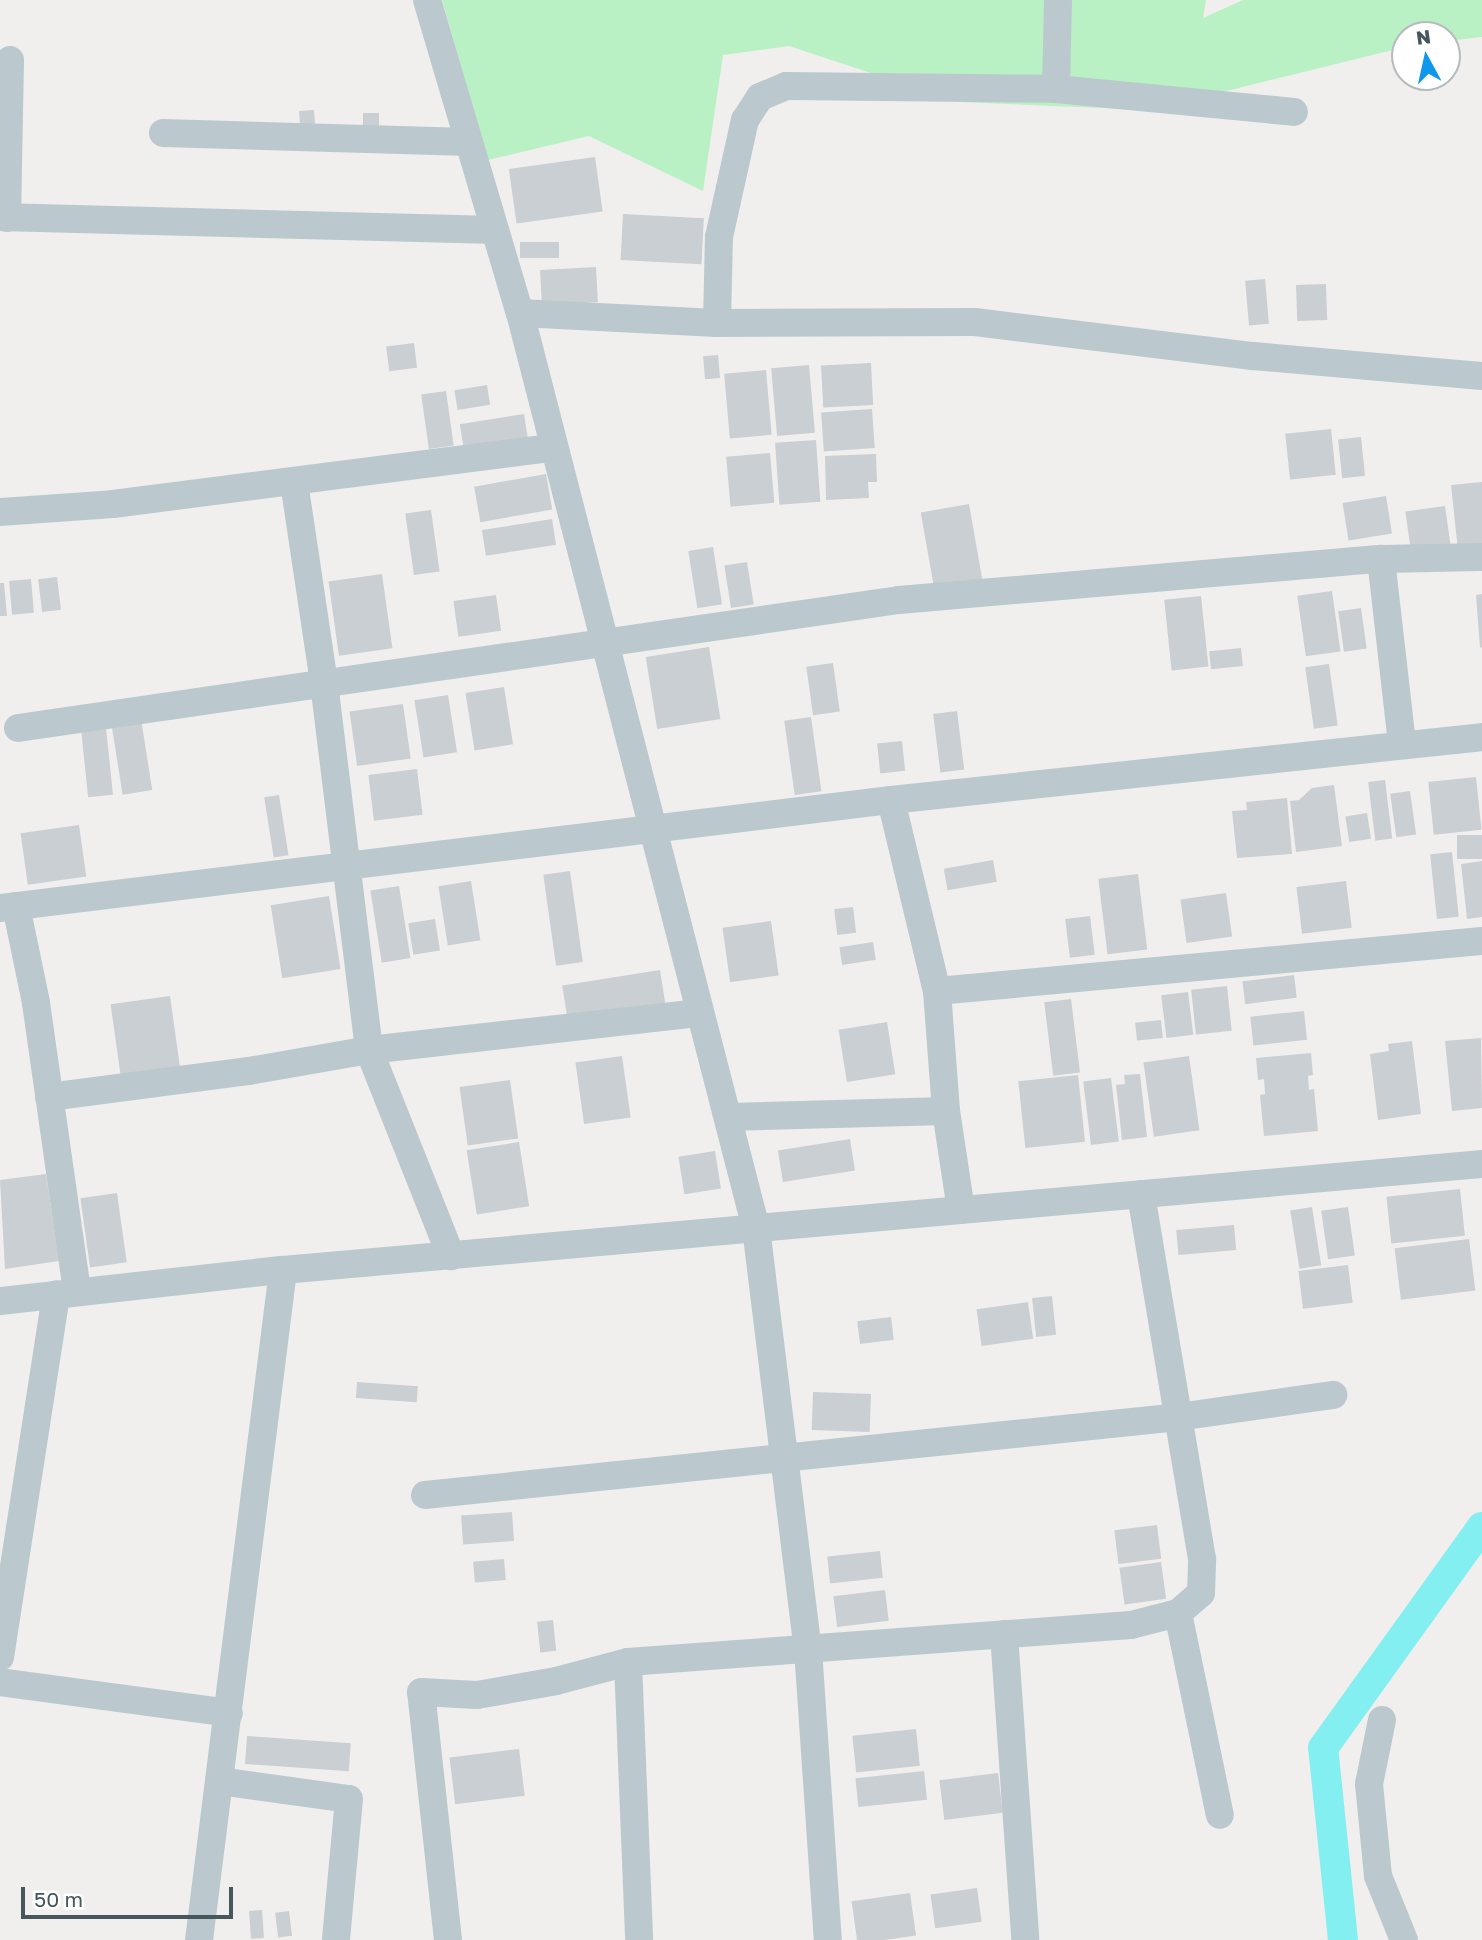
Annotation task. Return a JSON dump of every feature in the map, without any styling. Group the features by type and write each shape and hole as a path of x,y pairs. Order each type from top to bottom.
{"street":[{"path":"427,0 520,313 551,448 729,1117 756,1228 808,1649 828,1940"},
{"path":"1056,89 1058,0"},
{"path":"10,60 4,217 495,230"},
{"path":"717,323 719,237 745,120 760,97 786,86 817,83 1056,89 1294,112"},
{"path":"163,133 469,142"},
{"path":"520,313 717,323 975,322 1253,356 1482,376"},
{"path":"0,512 113,504 551,448"},
{"path":"294,482 324,683 369,1050 451,1256"},
{"path":"18,728 900,600 1381,559 1482,557"},
{"path":"1381,559 1402,743"},
{"path":"0,1657 67,1292 49,1097 8,907 345,864 651,831 891,800 1402,743 1482,737"},
{"path":"891,800 937,991 946,1111 961,1210"},
{"path":"937,991 1482,941"},
{"path":"49,1097 249,1071 369,1050 700,1013"},
{"path":"729,1117 946,1111"},
{"path":"0,1301 283,1270 1482,1164"},
{"path":"448,1940 421,1692 477,1695 556,1681 628,1662 1131,1625 1178,1613 1201,1593 1202,1559 1141,1194"},
{"path":"199,1940 283,1270"},
{"path":"425,1495 1178,1417 1334,1395"},
{"path":"1178,1613 1220,1815"},
{"path":"1004,1634 1026,1937"},
{"path":"628,1662 639,1940"},
{"path":"0,1682 229,1713"},
{"path":"1382,1720 1369,1784 1378,1876 1404,1940"},
{"path":"219,1781 349,1799 336,1940"}],"green space":[{"path":"442,0 1206,0 1203,18 1243,0 1482,0 1482,37 1461,39 1461,21 1391,21 1391,50 1150,110 959,102 789,46 723,55 703,191 589,136 488,160"}],"building":[{"path":"314,110 315,126 300,127 299,111"},
{"path":"363,113 379,113 379,126 363,126"},
{"path":"595,157 603,211 517,224 509,169"},
{"path":"623,214 704,218 701,264 621,260"},
{"path":"520,242 559,242 559,258 520,258"},
{"path":"596,267 598,302 542,305 540,270"},
{"path":"1265,279 1269,324 1249,326 1245,281"},
{"path":"1326,284 1327,320 1297,321 1296,285"},
{"path":"414,343 417,368 389,371 386,346"},
{"path":"718,355 720,378 705,379 703,356"},
{"path":"871,363 873,405 823,408 821,366"},
{"path":"809,365 815,433 777,436 771,368"},
{"path":"766,370 772,435 730,438 724,374"},
{"path":"487,385 490,405 458,410 454,390"},
{"path":"446,391 454,445 429,449 421,394"},
{"path":"872,409 875,448 824,451 821,413"},
{"path":"524,414 528,438 464,448 460,424"},
{"path":"1331,429 1336,475 1290,480 1285,434"},
{"path":"1361,437 1365,476 1342,478 1338,439"},
{"path":"816,440 820,502 779,505 775,443"},
{"path":"770,453 774,503 731,507 726,457"},
{"path":"876,454 877,482 868,482 869,498 826,500 825,456"},
{"path":"546,474 552,509 480,522 474,487"},
{"path":"1482,482 1482,548 1458,551 1451,485"},
{"path":"1386,496 1392,534 1348,540 1343,503"},
{"path":"969,504 982,580 934,588 921,513"},
{"path":"1445,506 1451,549 1411,554 1405,512"},
{"path":"431,510 440,571 414,575 405,514"},
{"path":"552,519 556,545 486,556 482,530"},
{"path":"713,547 722,604 697,608 688,551"},
{"path":"747,562 754,604 731,608 724,566"},
{"path":"382,574 392,648 339,656 329,582"},
{"path":"57,577 61,610 42,612 38,579"},
{"path":"31,579 34,613 12,615 9,581"},
{"path":"0,583 4,583 7,616 0,616"},
{"path":"1332,591 1340,651 1306,656 1297,596"},
{"path":"1482,594 1482,647 1480,648 1476,595"},
{"path":"496,595 501,631 458,637 453,601"},
{"path":"1201,596 1208,667 1172,670 1164,600"},
{"path":"1361,608 1367,649 1344,652 1338,611"},
{"path":"709,647 720,719 657,729 646,657"},
{"path":"1241,648 1243,666 1211,669 1209,651"},
{"path":"833,663 840,712 813,715 806,667"},
{"path":"1329,664 1338,725 1314,729 1305,667"},
{"path":"504,687 513,744 475,750 465,693"},
{"path":"448,695 457,752 423,758 414,700"},
{"path":"403,704 411,758 357,766 350,712"},
{"path":"957,711 964,770 940,772 933,714"},
{"path":"811,717 821,791 795,795 784,721"},
{"path":"141,719 152,790 123,795 111,724"},
{"path":"106,728 113,795 88,797 81,731"},
{"path":"902,741 905,771 880,773 877,744"},
{"path":"417,769 423,815 374,821 368,775"},
{"path":"1476,777 1482,830 1434,835 1428,782"},
{"path":"1385,780 1392,839 1375,841 1368,782"},
{"path":"1334,785 1342,846 1296,852 1290,801 1299,800 1312,788"},
{"path":"1410,791 1416,835 1396,837 1390,794"},
{"path":"279,795 289,855 274,858 264,797"},
{"path":"1287,798 1292,854 1237,858 1232,811 1247,810 1246,802"},
{"path":"1367,813 1371,839 1349,842 1345,816"},
{"path":"79,825 86,876 28,885 21,833"},
{"path":"1457,835 1482,835 1482,859 1457,859"},
{"path":"1452,852 1459,917 1437,919 1430,854"},
{"path":"993,860 997,882 948,890 944,869"},
{"path":"1482,861 1482,917 1467,919 1461,864"},
{"path":"570,871 583,962 556,966 543,875"},
{"path":"1138,874 1147,949 1108,954 1098,879"},
{"path":"471,881 480,940 448,945 438,886"},
{"path":"1346,881 1352,928 1302,934 1296,887"},
{"path":"399,886 410,958 382,963 370,891"},
{"path":"1226,893 1232,937 1187,943 1180,899"},
{"path":"329,896 341,969 282,978 271,905"},
{"path":"853,907 856,933 837,935 834,909"},
{"path":"1090,916 1095,955 1070,958 1065,919"},
{"path":"435,919 440,951 413,955 408,923"},
{"path":"771,921 779,975 730,982 722,928"},
{"path":"873,942 876,960 842,965 839,947"},
{"path":"660,970 666,1009 568,1024 562,985"},
{"path":"1294,975 1297,998 1245,1004 1242,981"},
{"path":"1227,986 1232,1031 1196,1035 1191,990"},
{"path":"1188,992 1193,1035 1166,1038 1161,995"},
{"path":"170,996 180,1070 121,1079 111,1004"},
{"path":"1071,999 1080,1072 1053,1076 1044,1002"},
{"path":"1304,1011 1307,1040 1253,1045 1250,1017"},
{"path":"1161,1020 1163,1038 1137,1041 1135,1023"},
{"path":"887,1022 895,1074 847,1082 839,1030"},
{"path":"1481,1038 1482,1108 1452,1111 1445,1041"},
{"path":"1412,1041 1421,1114 1378,1120 1370,1054 1389,1051 1388,1044"},
{"path":"1311,1053 1313,1075 1308,1076 1309,1090 1314,1089 1318,1131 1264,1136 1260,1095 1265,1094 1264,1079 1258,1080 1256,1058"},
{"path":"622,1056 631,1117 584,1124 575,1063"},
{"path":"1189,1056 1199,1130 1154,1137 1143,1062"},
{"path":"1140,1074 1147,1137 1122,1140 1116,1085 1125,1084 1124,1075"},
{"path":"1078,1075 1085,1142 1025,1148 1018,1081"},
{"path":"1111,1078 1119,1142 1091,1145 1083,1081"},
{"path":"510,1080 518,1138 468,1146 459,1087"},
{"path":"850,1139 855,1171 783,1182 778,1150"},
{"path":"519,1142 529,1206 477,1214 467,1150"},
{"path":"715,1151 721,1189 684,1194 678,1157"},
{"path":"46,1174 59,1261 5,1269 0,1180"},
{"path":"1460,1189 1465,1236 1391,1243 1386,1197"},
{"path":"117,1193 127,1262 90,1267 80,1198"},
{"path":"1312,1207 1321,1265 1300,1269 1290,1210"},
{"path":"1348,1207 1355,1256 1328,1259 1321,1211"},
{"path":"1234,1225 1236,1250 1178,1255 1176,1230"},
{"path":"1469,1239 1475,1291 1401,1300 1395,1248"},
{"path":"1348,1265 1353,1303 1303,1309 1298,1271"},
{"path":"1052,1296 1056,1335 1036,1337 1032,1298"},
{"path":"1028,1302 1033,1339 982,1346 977,1309"},
{"path":"891,1317 894,1340 860,1344 857,1321"},
{"path":"357,1382 418,1386 417,1402 356,1398"},
{"path":"813,1392 871,1394 870,1432 812,1430"},
{"path":"512,1512 514,1541 463,1544 461,1516"},
{"path":"1157,1525 1161,1559 1118,1564 1114,1530"},
{"path":"880,1551 883,1578 830,1583 827,1557"},
{"path":"504,1559 506,1580 475,1583 473,1562"},
{"path":"1161,1562 1166,1599 1125,1604 1119,1568"},
{"path":"885,1590 889,1621 837,1627 833,1596"},
{"path":"553,1620 556,1651 540,1653 537,1622"},
{"path":"916,1729 920,1766 856,1772 852,1736"},
{"path":"247,1736 351,1743 349,1771 245,1764"},
{"path":"519,1749 525,1796 455,1804 450,1758"},
{"path":"924,1771 927,1800 858,1807 855,1778"},
{"path":"998,1773 1003,1813 944,1820 939,1780"},
{"path":"977,1888 982,1922 935,1928 930,1895"},
{"path":"910,1893 916,1936 857,1940 852,1901"},
{"path":"262,1910 264,1938 251,1939 249,1911"},
{"path":"289,1911 292,1936 278,1938 275,1913"}],"waterway":[{"path":"1343,1940 1323,1748 1482,1527"}]}
